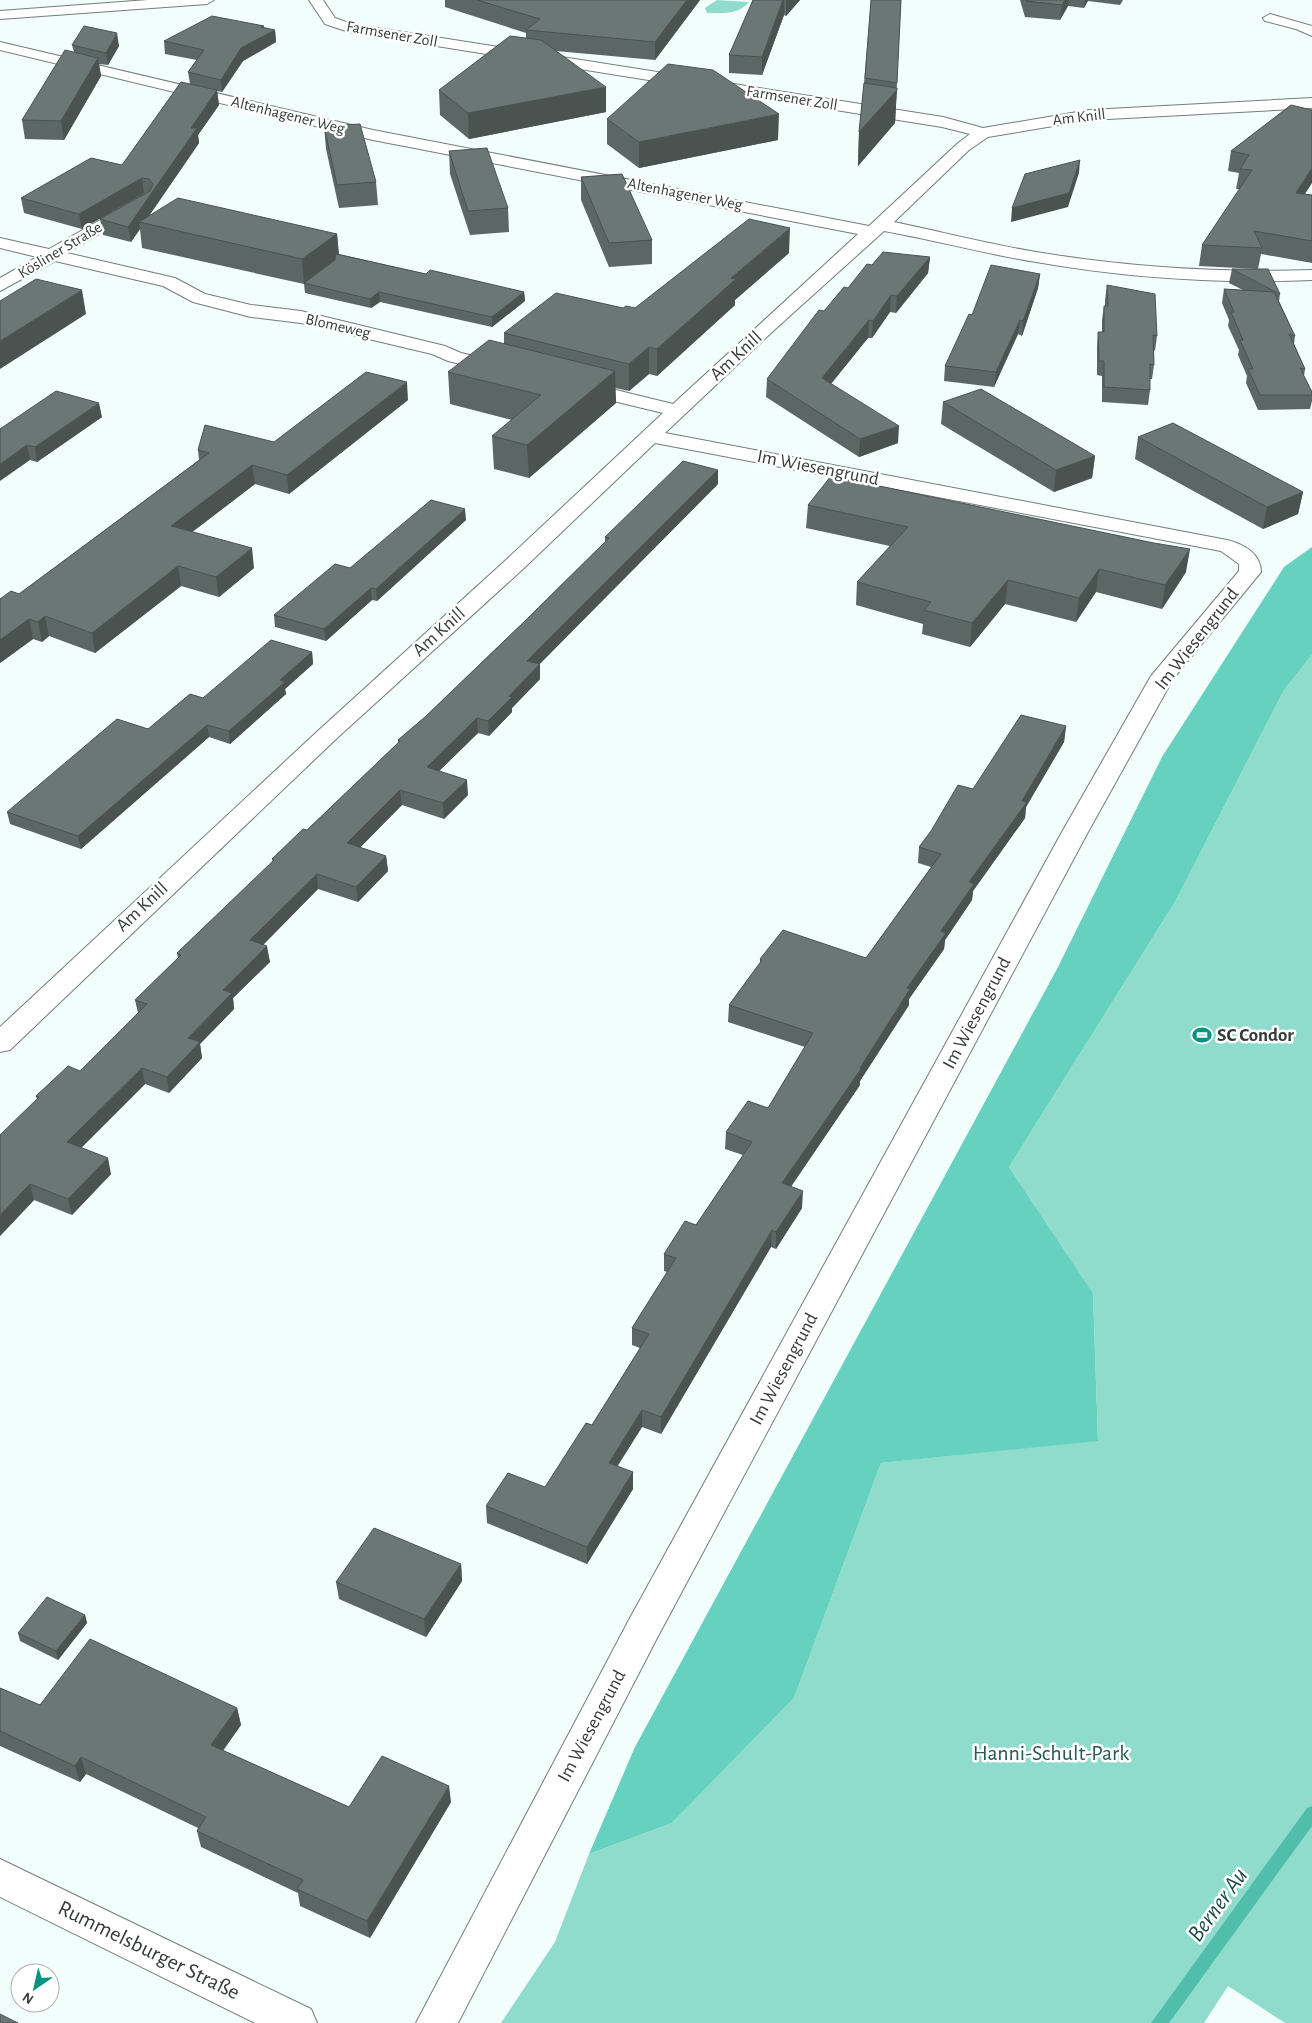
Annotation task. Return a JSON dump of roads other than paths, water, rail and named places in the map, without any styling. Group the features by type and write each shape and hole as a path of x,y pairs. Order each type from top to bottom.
{"street":[{"path":"0,15 207,0"},
{"name":"Farmsener Zoll","path":"316,0 330,21 349,28 943,122 982,134"},
{"path":"1270,18 1301,26 1312,32"},
{"name":"Altenhagener Weg","path":"0,46 373,135 877,228"},
{"name":"Am Knill","path":"0,1043 320,741 515,564 650,436 953,157 982,134 1089,115 1312,103"},
{"name":"Kösliner Straße","path":"0,286 51,254 145,200"},
{"path":"877,228 996,250 1094,265 1198,274 1312,275"},
{"name":"Blomeweg","path":"0,243 169,282 199,298 251,311 301,317 438,350 455,357 520,373"},
{"path":"558,382 678,411"},
{"name":"Im Wiesengrund","path":"436,2023 643,1629 1075,832 1163,676 1250,572 1250,564 1242,554 1227,546 650,436"},
{"name":"Rummelsburger Straße","path":"0,1877 297,2023"}],"waterway":[{"name":"Berner Au","path":"1159,2023 1312,1813"}],"place":[{"name":"SC Condor","path":"1202,1035"}],"park label":[{"name":"Hanni-Schult-Park","path":"1051,1753"}]}
